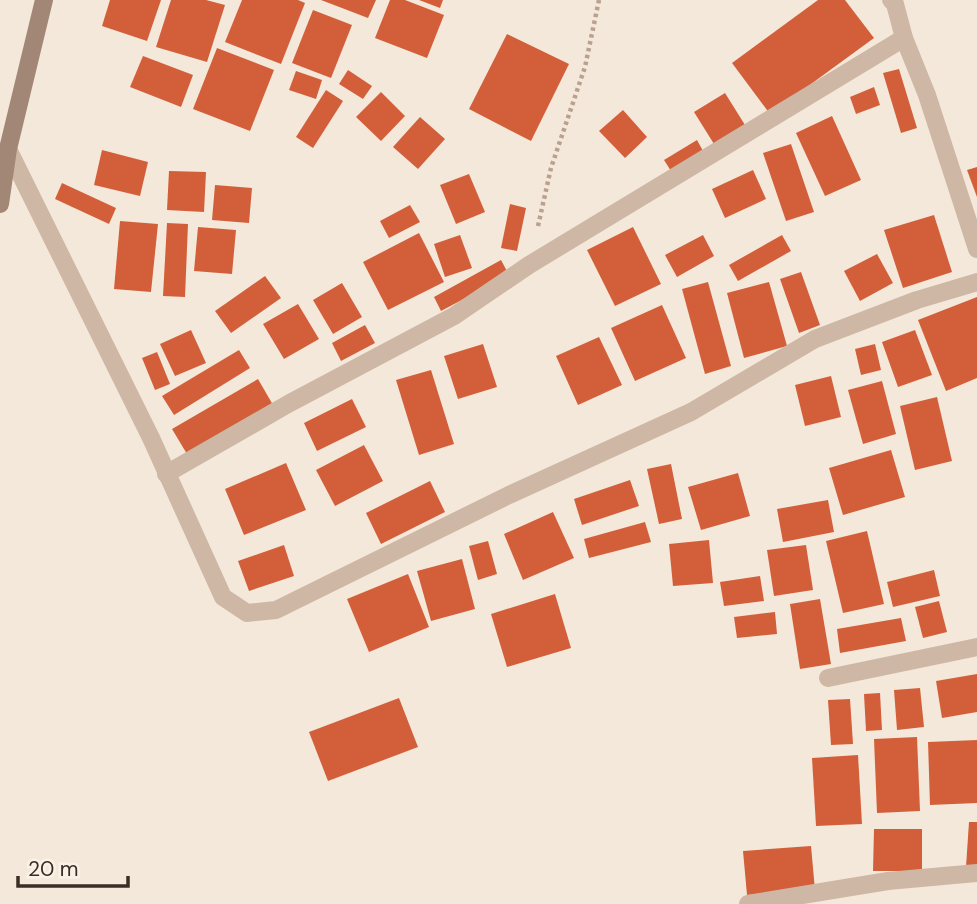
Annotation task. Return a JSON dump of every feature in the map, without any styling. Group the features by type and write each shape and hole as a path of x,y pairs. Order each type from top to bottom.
{"street":[{"path":"0,204 8,149 44,0"},
{"path":"898,1 904,38 927,95 977,249"},
{"path":"166,474 289,404 454,316 529,265 904,38"},
{"path":"8,149 151,438 223,597 247,613 276,610 509,495 691,412 815,339 917,300 977,282"},
{"path":"828,678 977,647"},
{"path":"748,904 888,881 977,873"}],"path":[{"path":"529,265 551,167 585,67 599,0"}],"building":[{"path":"110,0 161,0 147,41 102,26"},
{"path":"171,0 206,0 225,5 207,62 156,47"},
{"path":"242,0 298,0 305,3 281,64 225,42"},
{"path":"321,0 376,0 368,18"},
{"path":"390,0 405,0 444,15 427,58 375,38"},
{"path":"419,0 443,0 440,8"},
{"path":"818,0 845,0 874,38 770,114 732,63"},
{"path":"313,10 352,25 331,78 292,63"},
{"path":"507,34 569,64 531,141 469,109"},
{"path":"217,48 274,70 250,131 193,109"},
{"path":"143,56 193,75 181,107 130,87"},
{"path":"899,69 917,128 901,133 883,73"},
{"path":"348,70 372,86 363,99 339,84"},
{"path":"296,71 322,80 316,99 289,90"},
{"path":"874,87 880,105 856,114 850,97"},
{"path":"326,90 343,101 313,148 296,137"},
{"path":"381,92 405,116 381,141 356,117"},
{"path":"725,93 745,125 714,144 694,112"},
{"path":"623,110 647,137 625,158 599,131"},
{"path":"832,116 861,180 825,196 796,133"},
{"path":"420,117 445,139 418,169 393,147"},
{"path":"697,140 703,151 671,171 664,160"},
{"path":"791,144 814,212 786,221 763,153"},
{"path":"102,150 148,162 140,196 94,185"},
{"path":"977,167 977,197 967,170"},
{"path":"753,170 766,199 725,218 712,189"},
{"path":"169,171 206,172 204,212 167,210"},
{"path":"469,174 485,212 456,224 440,185"},
{"path":"62,183 116,208 109,224 55,199"},
{"path":"215,185 252,188 249,223 212,220"},
{"path":"510,204 526,208 517,251 501,248"},
{"path":"410,205 420,222 389,238 380,221"},
{"path":"934,215 952,272 903,288 884,230"},
{"path":"120,221 158,224 151,292 114,289"},
{"path":"167,223 188,224 185,297 163,296"},
{"path":"198,227 236,230 232,274 194,271"},
{"path":"633,227 661,284 615,306 587,250"},
{"path":"419,233 444,282 388,310 363,262"},
{"path":"460,235 472,268 445,277 434,244"},
{"path":"703,235 714,256 677,277 665,255"},
{"path":"782,235 791,251 738,281 729,265"},
{"path":"877,254 893,283 860,301 844,271"},
{"path":"501,260 509,275 441,311 434,297"},
{"path":"801,272 820,325 799,333 780,279"},
{"path":"265,276 281,298 231,333 215,311"},
{"path":"708,282 731,366 705,374 682,289"},
{"path":"769,282 787,346 744,358 727,293"},
{"path":"342,283 362,317 333,334 313,300"},
{"path":"977,297 977,378 946,391 918,320"},
{"path":"298,304 319,339 284,359 263,324"},
{"path":"662,305 686,358 635,381 611,328"},
{"path":"365,325 375,343 341,361 332,343"},
{"path":"191,330 206,363 175,376 160,344"},
{"path":"915,330 932,375 898,387 882,342"},
{"path":"599,337 622,385 578,405 556,356"},
{"path":"483,344 497,387 458,399 444,356"},
{"path":"875,344 881,370 861,375 855,349"},
{"path":"239,350 250,368 174,415 162,396"},
{"path":"157,352 170,384 155,390 142,358"},
{"path":"431,370 454,444 419,455 396,380"},
{"path":"831,376 841,417 805,426 795,385"},
{"path":"258,379 273,405 187,454 172,429"},
{"path":"882,381 896,434 863,444 848,390"},
{"path":"937,397 952,461 915,470 900,406"},
{"path":"352,399 366,427 317,451 304,423"},
{"path":"364,445 383,481 335,506 316,470"},
{"path":"891,450 905,497 843,515 829,468"},
{"path":"286,463 306,510 244,535 225,489"},
{"path":"671,464 682,519 659,524 647,469"},
{"path":"738,473 750,516 701,530 688,487"},
{"path":"630,480 639,506 582,525 574,499"},
{"path":"430,481 445,512 381,544 366,513"},
{"path":"828,500 834,532 783,542 777,509"},
{"path":"553,512 574,558 523,580 504,534"},
{"path":"645,522 651,542 589,558 584,539"},
{"path":"867,531 884,604 843,613 826,541"},
{"path":"709,540 713,583 673,586 669,544"},
{"path":"488,541 497,574 478,580 469,546"},
{"path":"284,545 294,576 249,591 238,561"},
{"path":"806,545 813,590 774,596 767,550"},
{"path":"462,559 475,609 431,621 417,571"},
{"path":"934,570 940,596 893,607 887,582"},
{"path":"408,574 429,627 369,652 347,599"},
{"path":"760,576 764,601 724,606 720,582"},
{"path":"555,594 571,648 507,667 491,614"},
{"path":"820,599 831,664 800,669 790,604"},
{"path":"939,601 947,632 923,638 915,607"},
{"path":"775,612 777,634 737,638 734,617"},
{"path":"901,618 906,641 840,653 837,629"},
{"path":"977,674 977,712 942,718 936,681"},
{"path":"920,688 924,727 897,730 894,690"},
{"path":"880,693 882,730 866,731 864,694"},
{"path":"399,698 418,747 328,781 309,732"},
{"path":"850,699 853,744 831,745 828,700"},
{"path":"917,737 920,811 877,813 874,739"},
{"path":"977,740 977,803 930,805 928,742"},
{"path":"858,755 862,824 816,826 812,758"},
{"path":"969,822 977,822 977,867 966,867"},
{"path":"874,829 922,829 922,871 873,871"},
{"path":"811,846 815,890 747,895 743,851"}]}
